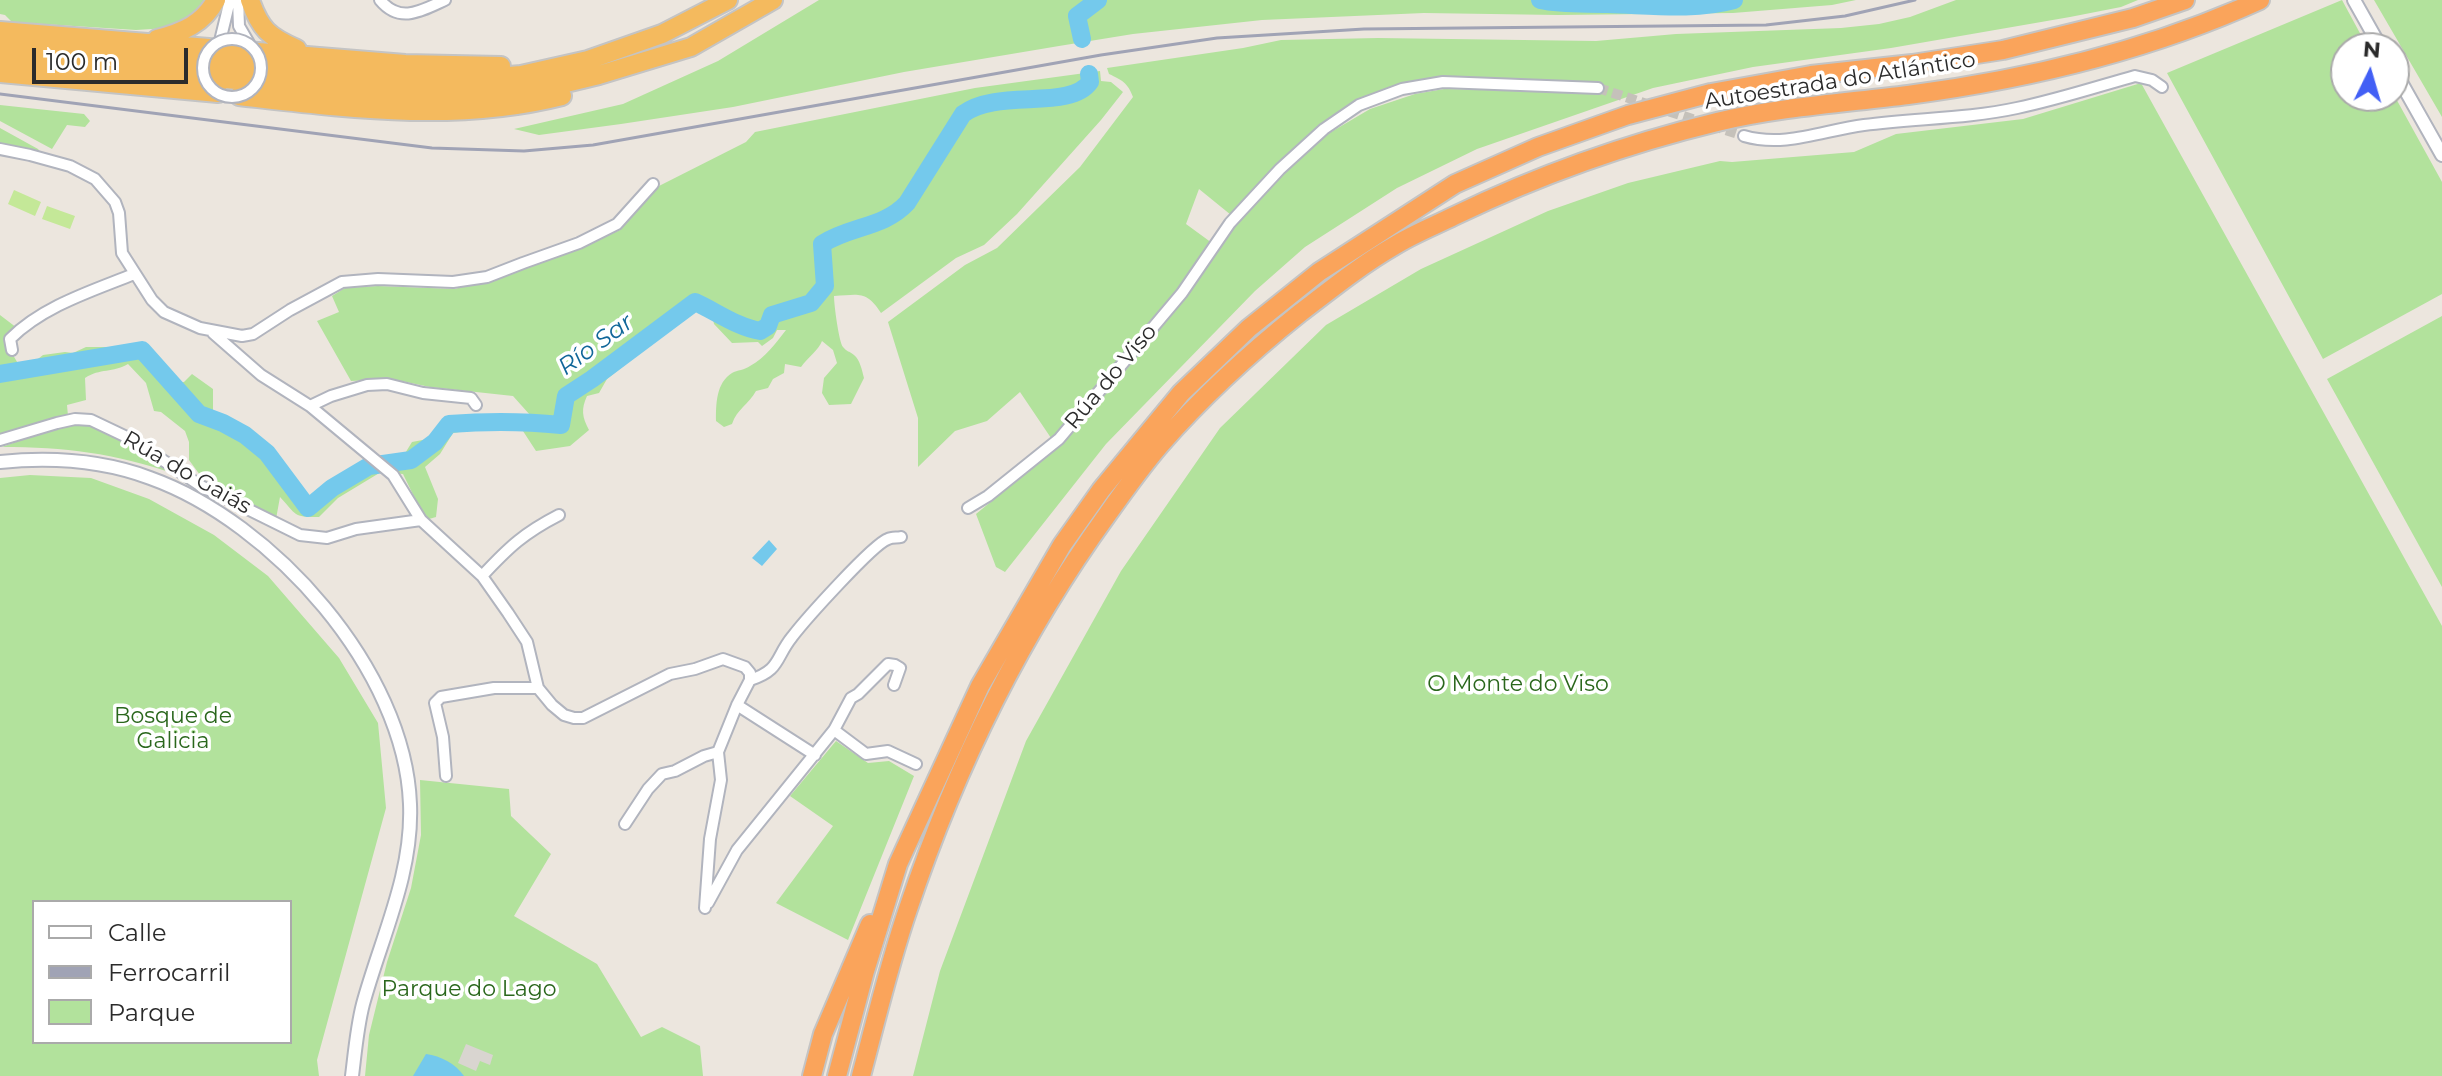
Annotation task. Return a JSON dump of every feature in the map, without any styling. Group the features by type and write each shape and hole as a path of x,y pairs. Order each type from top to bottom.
{"highway":[{"path":"145,42 196,25 209,13 216,0"},
{"path":"250,0 257,20 277,41 314,56"},
{"path":"0,45 419,80 463,80 521,75 588,60 662,34 728,0"},
{"path":"239,96 411,111 473,111 535,103 595,88 653,68 773,0"},
{"name":"Autoestrada do Atlántico","path":"837,1076 898,864 980,686 1062,545 1101,490 1181,393 1249,328 1319,272 1455,184 1538,147 1628,115 1711,93 1797,78 2003,50 2133,18 2185,0"},
{"name":"Autoestrada do Atlántico","path":"861,1076 908,907 953,789 997,694 1039,618 1079,553 1157,448 1261,344 1332,288 1394,245 1466,210 1549,173 1639,142 1722,121 2011,79 2087,62 2139,47 2260,0"},
{"path":"0,31 405,64 491,66 588,60"},
{"path":"0,60 391,93 491,95 541,89 691,47"},
{"path":"0,73 218,93"},
{"path":"812,1076 823,1034 898,864"}],"street":[{"path":"230,0 220,41 207,53 204,62 206,80 224,96 239,96 255,86 261,69 260,60 239,26 238,0"},
{"path":"380,0 395,13 405,14 445,0"},
{"path":"2354,0 2372,32"},
{"path":"220,41 235,39 250,45"},
{"path":"1744,136 1769,142 1865,125 2017,108 2135,76 2152,80 2162,87"},
{"name":"Rúa do Viso","path":"968,508 1041,455 1070,428 1182,293 1230,223 1283,166 1324,129 1359,105 1402,89 1443,82 1598,88"},
{"path":"2410,98 2442,155"},
{"path":"0,149 70,166 95,179 115,202 119,213 122,253 152,300 164,312 212,331 242,336 253,334 342,282 378,279 453,282 487,277 579,243 617,224 653,184"},
{"path":"12,350 10,339 36,318 81,295 134,274"},
{"path":"212,331 261,375 310,406 399,480 421,520 482,576 527,642 538,688 564,715 583,718 670,674 723,659 745,667 750,673 750,680 718,752 721,780 710,839 705,908 737,850 834,730 851,698 888,664 900,668 894,685"},
{"path":"310,406 358,386 387,384 423,393 471,398 476,405"},
{"name":"Rúa do Gaiás","path":"0,440 75,419 91,420 133,440 201,486 300,535 327,538 356,529 421,520"},
{"path":"0,462 67,461 123,469 175,488 201,502 253,538 294,575 336,624 371,676 391,716 405,759 410,804 406,862 362,1007 352,1076"},
{"path":"482,576 531,529 559,515"},
{"path":"750,680 776,666 788,642 808,617 874,548 887,539 901,537"},
{"path":"446,776 443,737 435,703 441,697 494,688 538,688"},
{"path":"737,705 815,755"},
{"path":"834,730 866,754 888,751 916,764"},
{"path":"625,824 662,774 718,752"}],"green space":[{"path":"0,0 210,0 199,14 168,28 136,30 12,22 0,14"},
{"path":"819,0 1856,0 1832,5 1733,13 1424,13 1262,20 1133,34 1059,46 904,72 733,107 621,124 539,135 514,129 623,104 718,61"},
{"path":"1956,0 2138,0 2121,7 2070,17 1891,48 1753,67 1653,88 1477,149 1397,188 1305,247 1255,291 1106,444 1005,572 996,567 976,514 1067,439 1185,298 1232,228 1287,170 1326,135 1370,109 1415,94 1444,89 1557,91 1537,80 1441,78 1398,86 1354,102 1316,128 1281,160 1231,215 1199,189 1186,224 1212,243 1181,287 1061,430 1051,438 1020,392 987,421 955,431 918,467 918,418 888,322 965,265 997,248 1080,167 1133,97 1127,85 1109,74 1107,68 1281,40 1596,41 1676,34 1841,28 1910,17"},
{"path":"2342,0 2359,32 2330,32 2330,112 2403,112 2442,182 2442,294 2323,359 2167,73"},
{"path":"2374,0 2442,0 2442,117 2410,62 2410,32 2393,32"},
{"path":"1100,71 1101,81 1111,82 1123,92 1017,214 984,245 956,258 881,313 866,297 834,296 841,344 858,360 864,378 851,404 829,405 822,393 824,378 837,363 833,350 822,341 801,367 785,364 784,373 773,379 768,388 756,391 732,424 724,427 716,421 717,401 723,382 732,373 760,359 786,330 777,330 773,338 762,346 758,342 732,343 714,324 712,314 696,309 607,379 599,393 587,396 583,413 589,430 570,446 536,451 521,428 453,433 440,454 425,467 438,499 436,517 429,519 424,517 403,474 381,472 338,498 319,517 296,514 280,497 276,519 200,475 189,460 189,442 185,431 161,412 154,411 146,383 128,364 85,378 86,400 67,405 68,416 0,435 0,315 17,328 8,336 6,343 20,367 29,366 43,355 73,353 86,347 143,347 177,383 184,382 192,374 213,389 213,412 247,432 270,451 309,502 352,470 404,455 412,442 433,438 447,420 455,416 530,415 513,396 430,387 392,379 351,381 317,321 339,312 332,296 345,288 455,289 583,247 620,230 657,187 746,142 755,132 975,88"},
{"name":"O Monte do Viso","path":"2141,83 2442,626 2442,1076 913,1076 940,971 1026,741 1121,571 1220,428 1326,325 1421,269 1548,211 1628,183 1720,161 1854,152 1896,134 2023,119"},
{"path":"0,105 84,114 90,121 85,127 67,125 52,149 0,121"},
{"path":"0,128 38,149 42,154 0,146"},
{"path":"14,190 41,202 35,216 8,204"},
{"path":"47,206 75,216 70,229 42,219"},
{"path":"2442,316 2442,587 2327,379"},
{"path":"92,423 175,474 89,453 2,447 55,428"},
{"name":"Bosque de Galicia","path":"30,475 91,478 149,499 214,535 268,576 339,658 378,723 386,808 317,1060 319,1076 0,1076 0,478"},
{"path":"836,741 868,763 889,761 914,776 848,940 776,903 833,826 790,796"},
{"name":"Parque do Lago","path":"420,780 509,789 511,816 551,854 514,916 597,964 641,1037 662,1027 700,1046 703,1076 365,1076 369,1035 387,962 411,888 421,835"}],"shaded area":[{"path":"466,1044 493,1055 490,1065 480,1061 476,1071 458,1063"}],"water":[{"path":"769,540 777,549 762,566 752,558"},
{"path":"426,1054 448,1061 464,1076 413,1076"}],"waterway":[{"name":"Río Sar","path":"1082,39 1077,16 1098,0"},
{"name":"Río Sar","path":"1540,0 1671,6 1734,0"},
{"name":"Río Sar","path":"0,374 142,350 199,414 245,435 267,453 308,508 332,488 369,466 411,460 435,442 449,424 505,422 561,425 566,396 695,302 735,323 760,331 768,326 772,315 811,303 825,286 822,244 888,217 907,203 963,114 977,106 994,102 1066,96 1080,91 1090,82 1089,74"}],"tunnel":[{"path":"1598,88 1744,136"}],"railway":[{"path":"0,94 432,148 524,151 593,145 1101,55 1217,38 1364,29 1766,25 1845,16 1915,0"}]}
